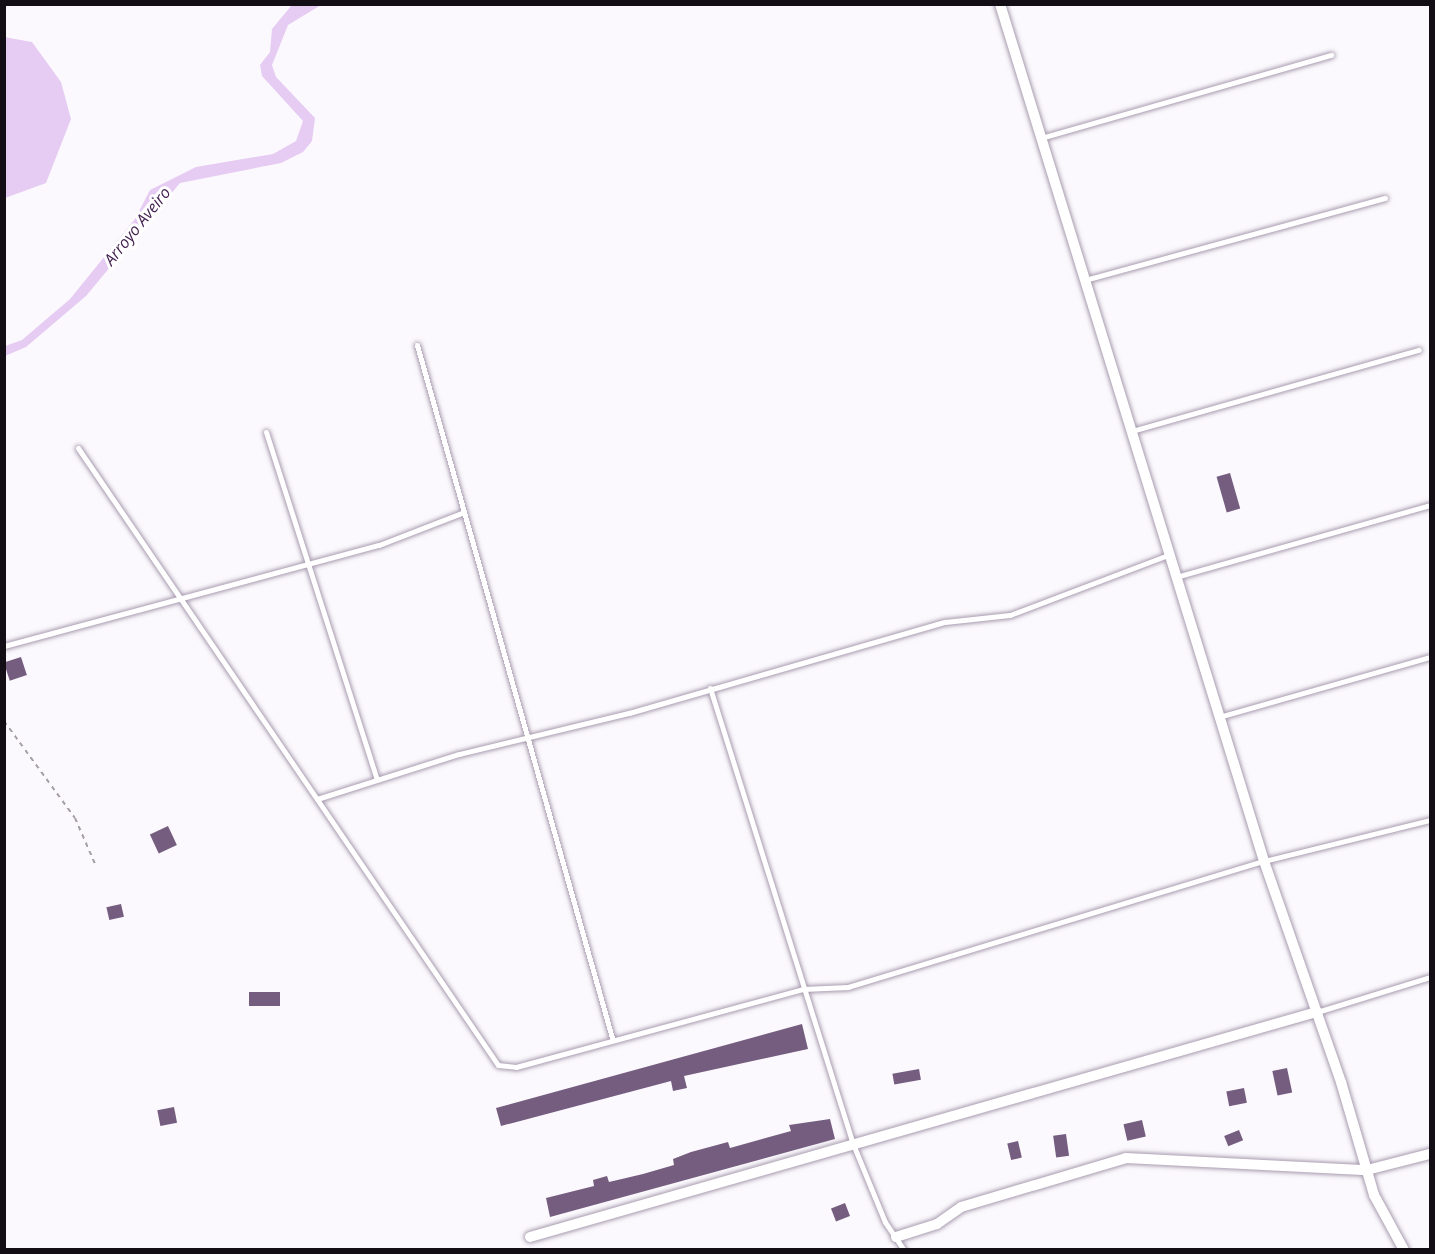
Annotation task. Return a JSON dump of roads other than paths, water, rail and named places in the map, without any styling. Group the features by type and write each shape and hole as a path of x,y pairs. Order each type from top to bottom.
{"street":[{"path":"1000,4 1218,718 1264,861 1317,1012 1374,1195 1404,1250"},
{"path":"530,1237 1317,1012"},
{"path":"896,1237 937,1224 961,1207 1126,1158 1367,1170 1385,1169 1431,1154"}],"lane":[{"path":"1041,138 1331,55"},
{"path":"1084,281 1385,198"},
{"path":"417,345 612,1038"},
{"path":"1131,432 1419,350"},
{"path":"266,432 377,780"},
{"path":"78,448 498,1065 516,1067 612,1038 803,989 848,987 1264,861 1431,820"},
{"path":"1175,577 1431,505"},
{"path":"4,646 182,601 307,566 379,545 464,512"},
{"path":"317,799 377,780 528,740 945,622 1010,615 1168,555"},
{"path":"1218,718 1431,657"},
{"path":"710,688 853,1144 904,1250"},
{"path":"1317,1012 1431,977"}],"water":[{"name":"Arroyo Aveiro","path":"321,5 288,25 272,65 276,77 315,118 312,141 303,152 281,163 180,183 86,296 26,347 5,356 5,346 22,340 70,299 135,219 150,190 196,167 273,154 296,141 303,121 262,76 260,65 270,52 272,29 291,6"},
{"path":"4,37 32,42 61,82 71,119 46,183 5,198"}]}
